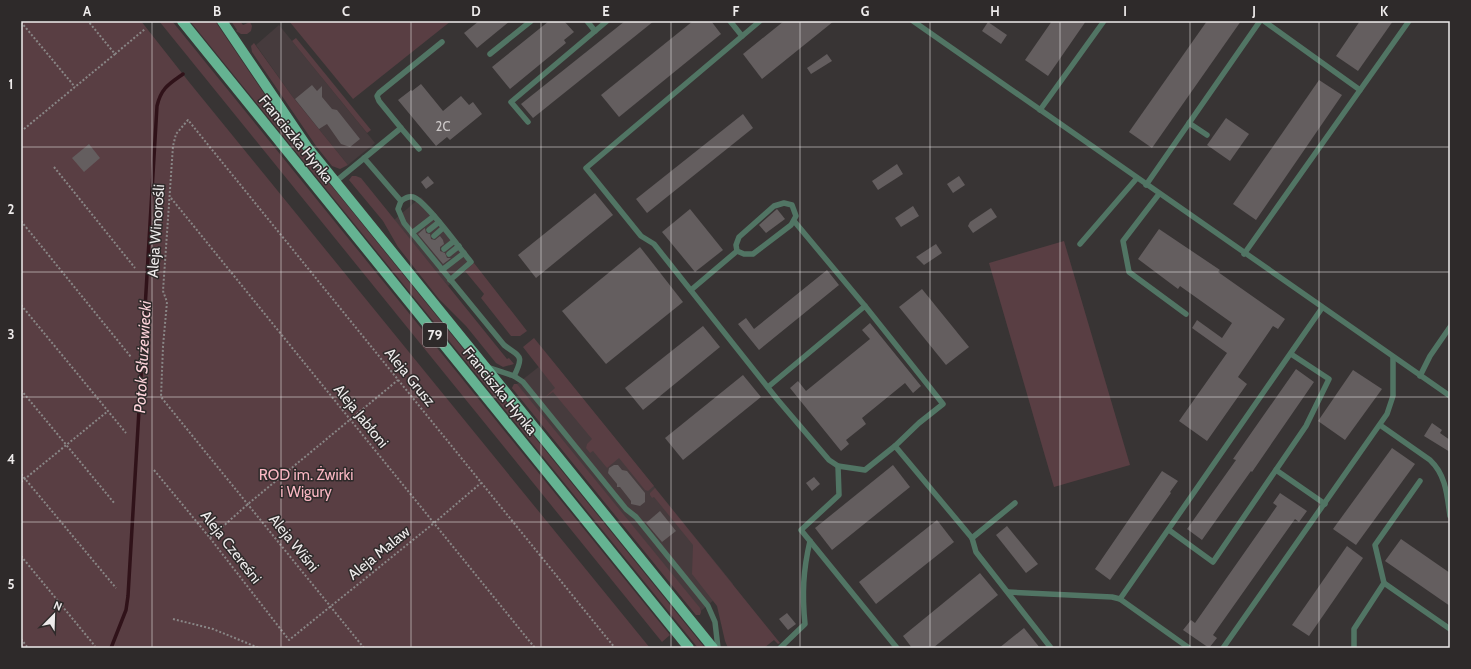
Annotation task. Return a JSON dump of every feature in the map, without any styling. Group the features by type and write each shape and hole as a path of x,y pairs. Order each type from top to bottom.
{"main road":[{"name":"Franciszka Hynka","path":"182,21 689,648"},
{"name":"Franciszka Hynka","path":"222,21 302,140 713,648"}],"lane":[{"path":"490,54 531,21"},
{"path":"587,21 595,31"},
{"path":"528,122 511,102 607,21"},
{"path":"730,21 742,36"},
{"path":"760,21 586,168 641,236 654,244 768,387 829,460 838,466 865,470 943,404 865,306 794,221"},
{"path":"913,21 1244,254 1450,396"},
{"path":"1040,110 1104,21"},
{"path":"1146,185 1260,21"},
{"path":"1264,21 1360,90"},
{"path":"1244,254 1409,21"},
{"path":"418,149 377,96 442,42"},
{"path":"1189,123 1207,135"},
{"path":"335,182 402,128"},
{"path":"364,158 401,201"},
{"path":"1080,244 1137,178"},
{"path":"1159,194 1123,241 1129,272 1186,314"},
{"path":"450,280 471,262 426,206 413,197 408,196 401,201 398,209 404,223 434,257 442,270 450,280 504,345 516,353 520,358 520,362 514,376"},
{"path":"784,203 792,205 796,216 792,225 753,254 744,254 737,251 736,244 739,237 774,206 784,203"},
{"path":"412,233 434,216"},
{"path":"429,230 439,222"},
{"path":"434,236 444,228"},
{"path":"444,249 454,241"},
{"path":"448,254 459,246"},
{"path":"691,290 737,251"},
{"path":"442,270 464,253"},
{"path":"768,387 865,306"},
{"path":"1120,599 1322,308"},
{"path":"1420,376 1430,356 1450,327"},
{"path":"1169,530 1213,562 1306,426 1329,379 1291,354"},
{"path":"1223,648 1388,414 1393,396 1393,357"},
{"path":"484,366 514,376 524,382 626,509 636,517 708,606 715,622 718,648"},
{"path":"1380,425 1430,460 1436,466 1444,481 1450,516"},
{"path":"895,446 972,538 976,552 1051,648"},
{"path":"838,466 839,495 801,530 897,648"},
{"path":"1276,470 1325,504"},
{"path":"1420,481 1375,545 1384,583 1450,629"},
{"path":"972,538 1015,503"},
{"path":"780,648 805,624 802,600 804,566 810,541"},
{"path":"1354,648 1354,629 1384,583"},
{"path":"1008,592 1112,597 1120,599 1189,648"}],"path":[{"path":"88,21 115,54"},
{"path":"21,22 75,87"},
{"path":"24,129 145,29"},
{"name":"Aleja Winorośli","path":"161,396 163,346 168,302 163,291 173,146 176,134 188,120"},
{"name":"Aleja Grusz","path":"188,120 614,648"},
{"path":"54,167 135,268"},
{"name":"Aleja Jabłoni","path":"170,198 535,648"},
{"path":"21,221 131,357"},
{"path":"21,305 126,433"},
{"path":"210,538 248,504 398,380"},
{"path":"21,390 115,504"},
{"name":"Aleja Wiśni","path":"161,396 364,648"},
{"path":"21,482 108,411"},
{"name":"Aleja Czereśni","path":"154,470 210,538 289,640"},
{"path":"21,474 116,588"},
{"name":"Aleja Malaw","path":"289,640 482,483"},
{"path":"21,556 95,646"},
{"path":"173,618 213,629 259,648"},
{"path":"21,639 28,648"}],"shaded area":[{"path":"279,25 375,143 348,165 292,96 256,45"},
{"path":"421,197 474,263 448,286 394,220"},
{"path":"550,358 733,584 696,615 512,388"}],"green space":[{"name":"ROD im. Żwirki i Wigury","path":"21,21 141,21 650,648 21,648"},
{"path":"159,21 172,21 670,635 662,642"},
{"path":"190,21 215,21 300,147 705,648 698,648"},
{"path":"231,21 240,21 243,25 250,22 252,26 251,31 247,34 241,34 236,31 237,30"},
{"path":"289,21 451,21 353,99"},
{"path":"296,38 371,130 367,133 292,41"},
{"path":"254,43 292,96 348,165 340,169 332,166 316,146 252,52 251,46"},
{"path":"352,176 361,178 507,359 509,358 514,364 503,367 496,363 466,326 439,299 398,247 383,221 349,180"},
{"path":"1064,241 1130,465 1054,487 989,263"},
{"path":"474,263 527,331 520,336 511,336 481,298 484,294 465,271"},
{"path":"534,338 654,486 648,491 645,490 619,458 607,468 593,451 590,453 586,448 587,444 592,439 553,392 544,398 555,388 523,347"},
{"path":"514,384 517,384 700,608 700,615 696,615 512,388"},
{"path":"655,488 780,643 778,644 774,640 764,648 728,648 717,606 692,574 693,545 654,497 652,498 650,495"}],"building":[{"path":"479,21 510,21 477,48 464,33"},
{"path":"549,21 564,21 574,32 564,40 566,43 510,89 492,67"},
{"path":"625,21 654,21 533,118 521,104"},
{"path":"693,21 711,21 721,34 619,117 601,95"},
{"path":"784,21 834,21 762,79 743,54"},
{"path":"1052,21 1086,21 1048,76 1025,60"},
{"path":"1207,21 1241,21 1152,148 1129,132"},
{"path":"1360,21 1393,21 1358,71 1336,56"},
{"path":"988,22 1007,35 1001,44 982,31"},
{"path":"827,54 832,61 811,74 807,68"},
{"path":"1319,80 1342,95 1256,220 1233,204"},
{"path":"421,84 443,111 461,96 469,105 473,102 482,114 450,140 447,137 436,146 398,100"},
{"path":"312,85 317,91 322,86 322,97 332,109 337,110 360,139 350,147 341,144 327,124 319,129 295,99"},
{"path":"743,114 753,128 647,213 636,199"},
{"path":"1226,118 1249,134 1230,161 1207,145"},
{"path":"89,144 100,158 84,172 72,158"},
{"path":"897,164 903,174 878,190 872,181"},
{"path":"428,176 434,183 426,189 421,182"},
{"path":"959,176 965,185 953,193 947,184"},
{"path":"595,193 613,215 536,278 518,255"},
{"path":"913,206 919,216 901,227 895,218"},
{"path":"991,208 997,217 973,233 968,226 970,222"},
{"path":"690,209 723,250 695,272 662,232"},
{"path":"777,209 785,219 766,233 759,225"},
{"path":"425,228 426,233 430,234 431,239 435,240 440,236 443,240 444,244 440,247 440,251 445,253 447,258 451,258 443,264 418,234"},
{"path":"1159,229 1220,270 1218,272 1285,319 1278,329 1273,326 1238,377 1247,384 1207,441 1179,421 1227,353 1192,328 1197,320 1222,338 1232,323 1180,286 1178,289 1138,259"},
{"path":"936,244 942,253 924,265 916,257"},
{"path":"640,247 683,302 606,364 562,311"},
{"path":"827,270 839,285 759,350 738,324 746,318 754,329"},
{"path":"922,289 969,347 946,365 899,307"},
{"path":"870,323 921,386 913,393 905,383 862,418 866,424 846,440 849,444 841,451 790,388 798,381 806,391 870,339 862,330"},
{"path":"703,326 720,347 643,410 625,388"},
{"path":"1296,369 1314,382 1252,472 1251,471 1202,540 1187,529 1236,460 1233,459"},
{"path":"1353,370 1382,389 1345,440 1318,421"},
{"path":"743,375 761,397 683,460 665,438"},
{"path":"1432,423 1442,430 1440,433 1450,440 1450,452 1424,436"},
{"path":"1392,448 1415,464 1356,545 1333,529"},
{"path":"614,465 618,465 622,470 627,471 645,493 645,502 640,506 631,504 631,501 620,487 617,487 617,484 608,473 609,468"},
{"path":"893,465 910,487 832,550 815,528"},
{"path":"1162,471 1178,481 1110,580 1095,569"},
{"path":"814,477 820,484 812,491 806,483"},
{"path":"1280,493 1307,511 1299,522 1295,519 1213,635 1217,638 1209,648 1183,630 1191,620 1195,623 1277,506 1273,503"},
{"path":"660,511 676,531 662,542 646,523"},
{"path":"937,520 954,542 876,604 859,582"},
{"path":"1007,526 1038,564 1026,573 996,535"},
{"path":"1401,539 1450,573 1450,606 1385,561"},
{"path":"1347,546 1363,558 1309,636 1292,625"},
{"path":"980,573 998,595 933,648 912,648 903,636"},
{"path":"787,613 796,624 788,630 779,619"},
{"path":"1024,628 1040,648 999,648"}],"waterway":[{"name":"Potok Służewiecki","path":"111,648 126,610 128,596 157,106 163,91 183,74"}]}
